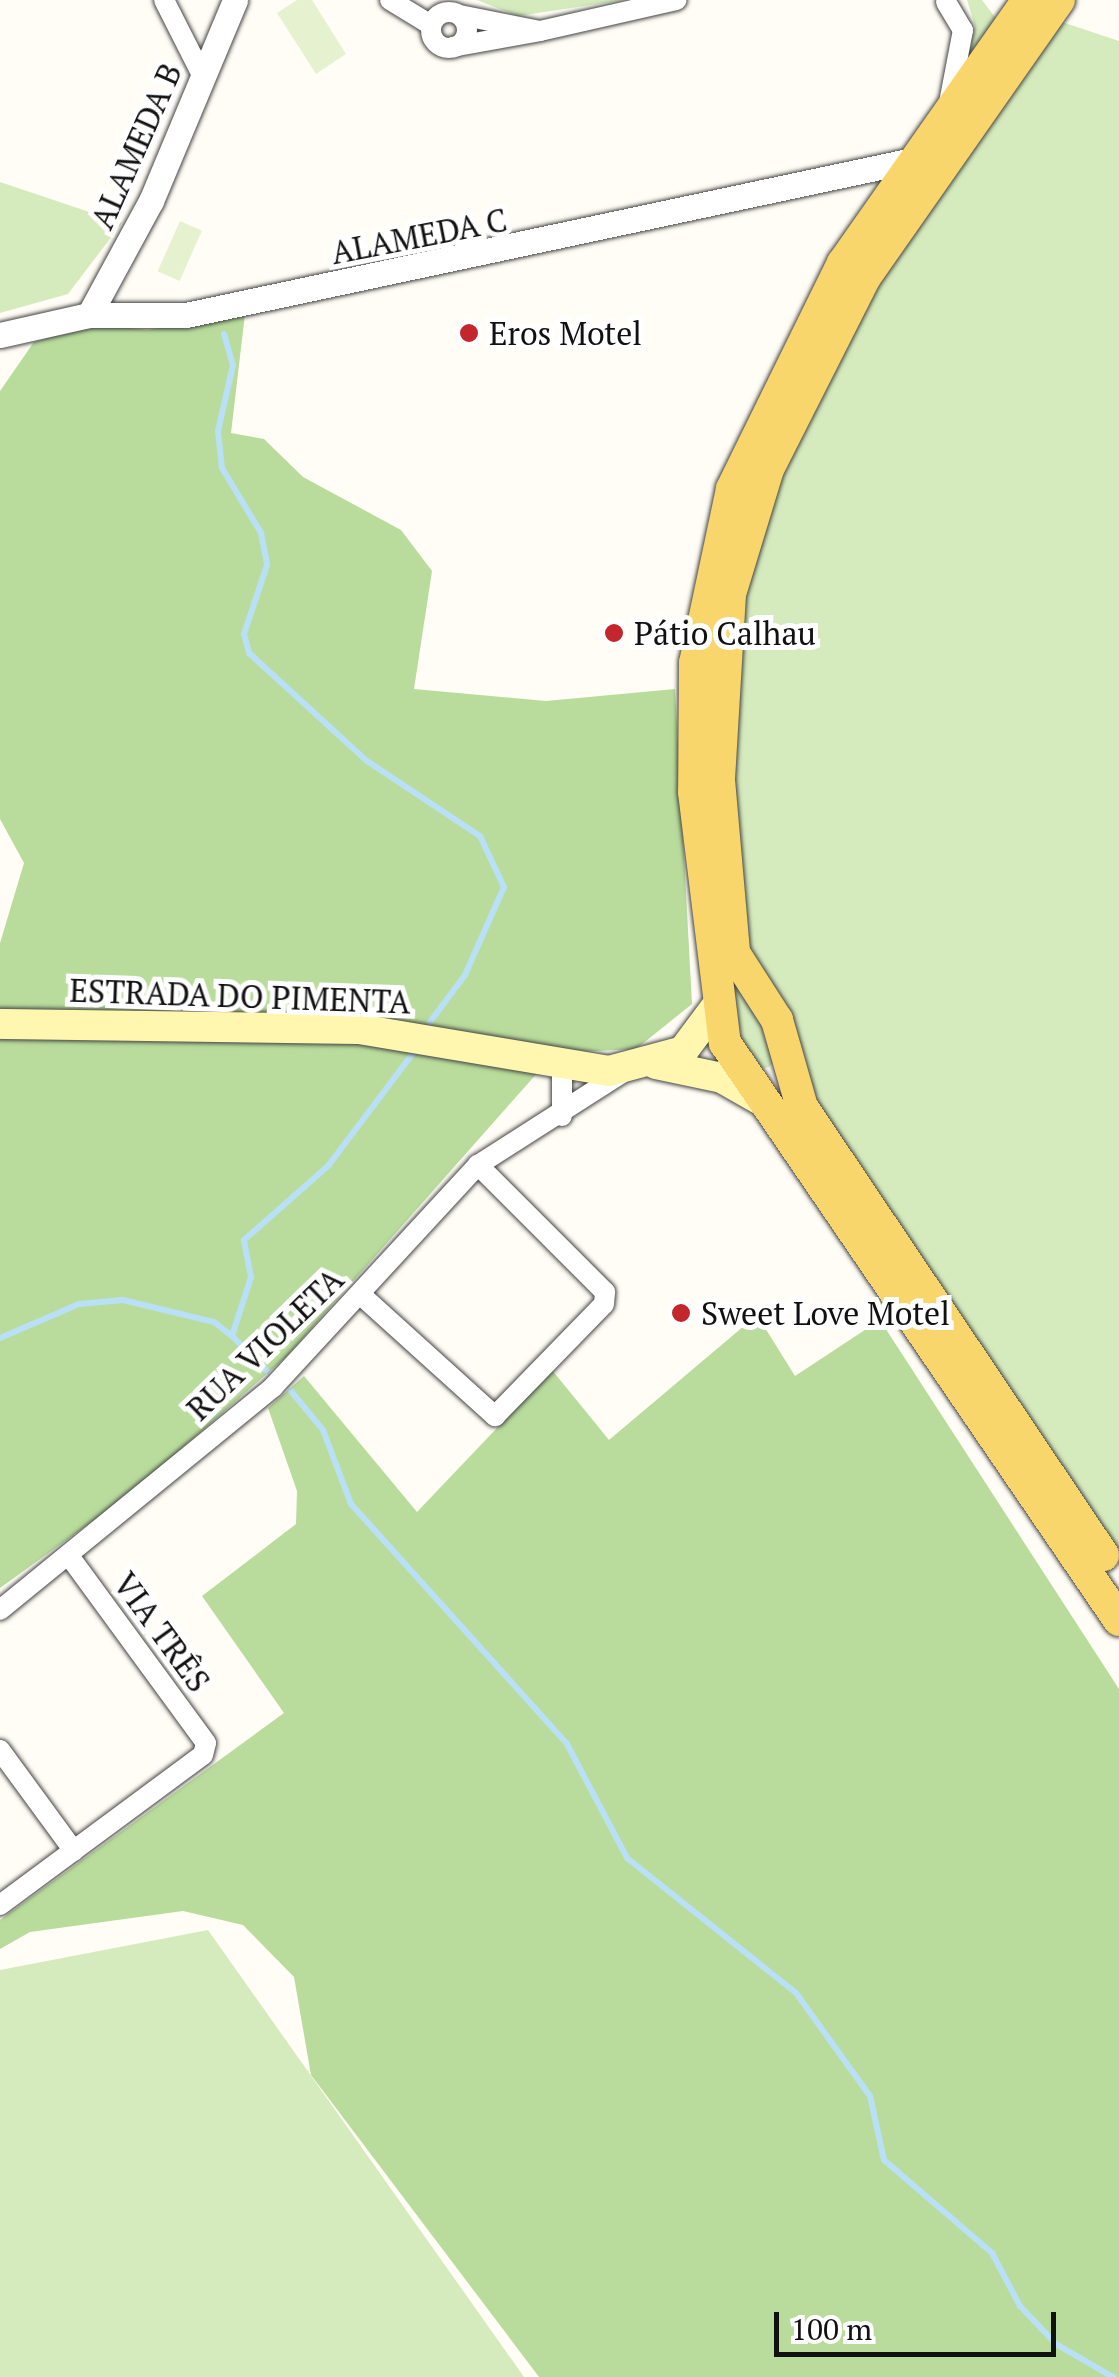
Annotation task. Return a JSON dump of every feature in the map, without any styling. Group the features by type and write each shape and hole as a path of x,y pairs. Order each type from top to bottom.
{"main road":[{"path":"1058,0 865,277 768,469 741,545 718,708 725,896 734,953 777,1020 802,1107 1119,1578"},
{"path":"1020,2 948,112 881,204 754,438 706,582 692,716 714,1008 740,1070 769,1105 1119,1620"},
{"path":"641,1067 690,1045 714,1008"},
{"name":"ESTRADA DO PIMENTA","path":"0,1024 359,1029 562,1066 641,1067 722,1078 769,1105"},
{"path":"740,1070 770,1080 788,1054"}],"street":[{"path":"164,0 203,77"},
{"name":"ALAMEDA B","path":"89,315 203,77 235,0"},
{"path":"390,0 432,25 436,42 452,48 670,1"},
{"path":"946,2 963,30 948,112"},
{"path":"432,25 443,13 540,31"},
{"path":"452,48 466,37 460,15"},
{"name":"ALAMEDA C","path":"0,335 89,315 186,315 849,179 913,160"},
{"path":"849,179 872,182 881,204"},
{"path":"562,1066 562,1116"},
{"name":"RUA VIOLETA","path":"0,1610 70,1557 273,1387 478,1165 641,1067"},
{"path":"362,1295 495,1416 604,1304 605,1292 478,1165"},
{"name":"VIA TRÊS","path":"70,1557 206,1743 74,1852"},
{"path":"0,1750 74,1852 0,1905"}],"green space":[{"path":"297,0 312,0 346,54 316,74 277,13"},
{"path":"477,0 624,0 518,16"},
{"path":"967,0 982,0 998,21 966,67 975,26"},
{"path":"1062,22 1119,41 1119,1566 809,1104 739,930 730,654 765,505 893,251"},
{"path":"0,182 122,223 68,294 0,313"},
{"path":"180,221 202,231 180,281 158,271"},
{"path":"245,314 231,433 264,439 303,477 401,530 432,571 414,689 546,701 675,689 692,1004 636,1049 555,1053 286,1357 130,1494 0,1588 0,943 24,863 0,819 0,391 34,342 96,324 147,330"},
{"path":"719,926 778,1059 769,1067 761,1069 740,1040"},
{"path":"757,1315 795,1376 880,1320 1119,1689 1119,2377 539,2377 311,2075 294,1977 243,1925 183,1911 30,1932 0,1949 0,1920 284,1713 202,1596 296,1524 297,1491 268,1408 304,1376 417,1512 552,1370 609,1440"},
{"path":"208,1930 524,2377 0,2377 0,1970"}],"waterway":[{"path":"224,334 233,365 218,431 222,468 261,533 267,565 244,634 249,653 367,761 480,836 504,887 465,975 430,1022"},
{"path":"267,1371 232,1336 251,1277 244,1240 328,1166 413,1053"},
{"path":"0,1338 79,1304 123,1300 214,1322 232,1336"},
{"path":"291,1391 323,1430 351,1504 567,1744 627,1858 796,1993 870,2096 884,2160 992,2253 1020,2306 1056,2344 1113,2377"}],"place":[{"name":"Eros Motel","path":"469,333"},
{"name":"Pátio Calhau","path":"614,633"},
{"name":"Sweet Love Motel","path":"681,1313"}]}
